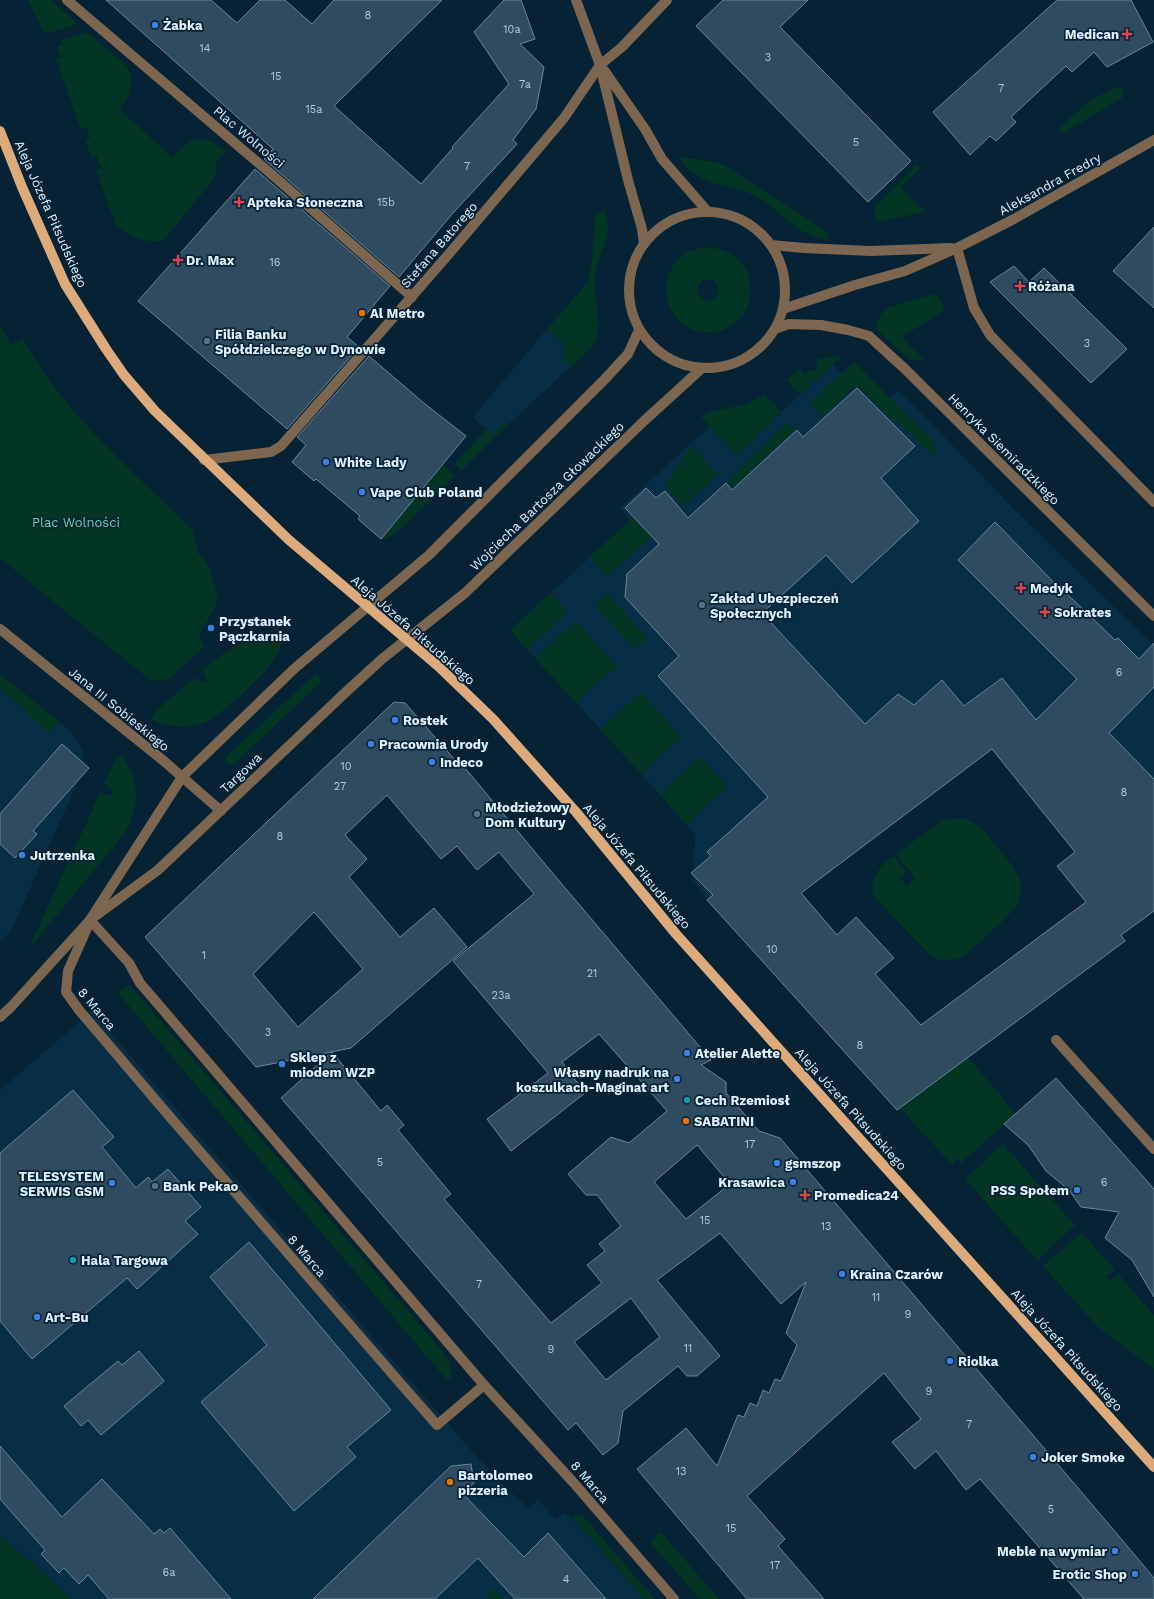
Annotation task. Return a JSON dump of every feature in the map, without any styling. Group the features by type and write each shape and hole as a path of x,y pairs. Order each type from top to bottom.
{"main road":[{"name":"Aleja Józefa Piłsudskiego","path":"0,131 22,187 65,284 106,350 124,375 155,411 204,460 289,540 407,639 493,719 576,812 697,957 1154,1467"}],"street":[{"name":"Plac Wolności","path":"66,0 276,178 412,297"},
{"path":"576,0 600,66 642,230 644,244"},
{"name":"Stefana Batorego","path":"204,460 271,452 281,446 412,297 564,118 600,66 622,47 668,0"},
{"path":"600,66 645,129 662,159 708,212"},
{"name":"Aleksandra Fredry","path":"783,309 855,285 906,271 957,248 1014,219 1154,140"},
{"path":"708,212 726,214 744,220 759,231 771,245 780,261 785,279 786,299 781,319 772,336 758,351 741,362 722,368 701,369 683,365 665,357 650,345 639,330 632,314 629,277 634,259 656,230 672,220 689,214 708,212"},
{"name":"Aleksandra Fredry","path":"771,245 870,251 957,248"},
{"path":"957,248 974,308 990,335 1154,502"},
{"name":"Henryka Siemiradzkiego","path":"775,329 789,324 821,325 869,336 1154,616"},
{"path":"367,607 429,556 604,380 628,354 639,330"},
{"name":"Wojciecha Bartosza Głowackiego","path":"407,639 470,588 644,421 701,369"},
{"name":"Targowa","path":"0,1017 11,1007 90,920 182,777 295,668 367,607"},
{"name":"Jana III Sobieskiego","path":"0,629 182,777 221,811"},
{"name":"Targowa","path":"90,920 158,870 347,691 382,659 407,639"},
{"name":"8 Marca","path":"484,1385 437,1425 79,1010 66,992 68,972 90,920 129,963 140,983 247,1110 484,1385 573,1482 674,1599"},
{"path":"1056,1040 1154,1149"}],"shaded area":[{"path":"547,329 580,358 495,437 473,417"},
{"path":"833,364 846,378 887,401 899,390 1013,508 1154,646 1154,864 1001,678 707,900 693,880 695,835 510,630 631,520 620,508 710,426 743,405 781,412"},
{"name":"Jutrzenka","path":"0,674 71,732 83,751 84,763 89,768 79,779 11,931 0,942"},
{"path":"92,1011 492,1474 529,1509 538,1500 555,1519 565,1513 573,1519 644,1599 73,1599 0,1535 0,1090"}],"green space":[{"path":"28,0 51,0 78,24 45,34"},
{"path":"87,32 126,65 129,71 131,77 131,88 127,99 119,109 173,158 189,142 200,139 216,144 226,151 216,163 217,169 213,180 163,241 156,242 132,236 116,225 96,171 101,168 96,155 91,156 85,140 90,138 86,127 81,129 56,59 61,57 57,47 63,44 61,40"},
{"path":"1119,86 1122,88 1124,93 1122,98 1063,133 1060,132 1060,127 1090,100"},
{"path":"683,157 715,162 724,165 822,228 827,233 829,240 806,233 757,197 746,192 716,184 697,176 679,159"},
{"path":"917,164 921,168 900,187 925,212 876,222 874,207"},
{"path":"603,210 607,217 608,225 605,241 595,274 598,318 597,335 595,342 590,349 571,367 562,358 566,346 547,329 588,282 592,260 595,217"},
{"path":"704,247 719,249 735,256 745,267 750,282 750,297 745,311 736,323 721,331 703,332 681,323 670,308 667,299 667,280 674,263 689,251","holes":["708,279 715,281 719,290 716,297 710,301 700,297 697,288 699,283"]},
{"path":"930,295 935,295 939,298 945,310 902,337 925,361 908,359 876,329 879,319 883,311 889,307"},
{"name":"Plac Wolności","path":"0,325 11,345 23,339 58,392 79,417 193,530 198,553 204,559 209,568 218,600 199,636 204,647 169,679 162,681 150,680 0,558"},
{"path":"830,357 841,357 800,394 787,380 799,369 805,375 810,370 812,372 819,365 815,360"},
{"path":"854,362 934,441 936,448 932,457 898,421 896,423 857,385 821,417 809,403"},
{"path":"765,395 781,412 737,456 701,417 712,411 743,405"},
{"path":"504,422 507,426 461,471 455,464 486,429 493,434"},
{"path":"787,422 795,430 749,472 755,480 739,494 728,482"},
{"path":"691,446 718,474 683,506 665,486"},
{"path":"443,464 455,476 398,531 388,538 381,539"},
{"path":"634,517 652,536 608,576 589,557"},
{"path":"550,593 568,612 527,649 510,630"},
{"path":"607,593 648,638 635,649 594,605"},
{"path":"576,621 617,666 576,703 535,658"},
{"path":"269,636 282,639 274,660 248,689 210,720 197,725 183,727 170,726 152,720 158,709 195,677 199,682 205,683 207,680 206,676 201,671 217,658 232,648 249,640"},
{"path":"316,673 323,680 233,765 226,763 225,760 227,756"},
{"path":"0,674 59,721 49,733 0,687"},
{"path":"641,692 682,737 641,774 600,729"},
{"path":"121,754 128,764 135,783 135,804 129,824 124,834 28,950 100,793 111,795 113,793 112,789 104,784 116,760"},
{"path":"700,757 728,787 687,824 661,796 663,794 662,792"},
{"path":"956,818 969,820 979,826 987,834 1015,870 1020,881 1021,893 1013,910 964,956 951,960 943,960 934,958 930,955 878,901 872,888 873,881 879,870 894,856 906,872 900,878 907,887 915,878 896,854 943,820"},
{"path":"129,984 443,1352 450,1363 452,1378 446,1379 118,993"},
{"path":"968,1057 1016,1114 961,1163 957,1159 952,1165 900,1108"},
{"path":"1003,1144 1075,1225 1037,1260 965,1179"},
{"path":"1082,1233 1115,1270 1106,1277 1110,1281 1118,1274 1154,1315 1154,1369 1097,1326 1043,1266"},
{"path":"578,1514 582,1515 655,1599 644,1599 573,1518"},
{"path":"661,1532 719,1599 700,1599 650,1542"},
{"path":"0,1535 73,1599 0,1599"},
{"path":"495,1588 504,1599 488,1599 489,1594"}],"building":[{"path":"106,0 211,0 237,23 260,0 285,0 312,24 334,0 442,0 334,106 421,184 509,84 474,32 504,0 521,0 535,39 520,44 544,67 536,109 513,140 517,144 453,213 399,277 264,159 273,149"},
{"path":"723,0 808,0 780,27 911,161 868,202 696,26"},
{"path":"1057,0 1131,0 1153,42 1107,67 1094,52 1072,72 1066,66 1011,117 1016,122 996,141 990,136 970,155 933,112"},
{"path":"255,169 390,286 347,337 359,347 287,429 138,301"},
{"path":"1154,227 1154,308 1113,271"},
{"path":"1014,266 1029,282 1044,268 1127,349 1091,383 990,282"},
{"path":"369,356 425,404 466,436 381,539 358,519 360,516 316,479 314,481 292,462 306,445 297,437"},
{"path":"857,388 915,446 881,478 919,521 852,583 826,555 762,613 865,724 898,694 914,705 942,680 964,706 1002,678 1036,720 1077,679 958,560 995,522 1065,594 1066,593 1115,640 1118,638 1139,659 1154,643 1154,687 1109,733 1154,779 1154,911 1121,935 1125,941 897,1110 707,900 713,895 691,873 711,856 707,852 768,797 658,676 679,656 625,597 627,574 659,544 625,508 646,488 656,498 665,491 688,518 726,483 732,490 797,430 803,437","holes":["992,749 1075,852 1057,866 1086,902 921,1025 875,974 894,958 856,917 837,935 801,893"]},
{"path":"394,702 405,703 463,769 465,768 711,1060 701,1065 726,1082 726,1093 759,1131 780,1138 1154,1578 1154,1599 1084,1599 980,1479 966,1490 936,1451 915,1469 892,1442 921,1419 884,1373 747,1496 785,1539 778,1546 824,1599 747,1599 637,1469 686,1428 717,1466 738,1415 744,1417 750,1403 757,1406 763,1390 769,1393 775,1379 781,1381 797,1345 786,1333 806,1282 781,1304 720,1233 657,1280 720,1356 697,1376 687,1376 678,1366 623,1411 618,1443 603,1455 576,1423 568,1430 281,1098 332,1052 381,1111 387,1105 404,1125 398,1130 451,1194 444,1199 551,1323 602,1283 587,1265 605,1251 599,1244 621,1226 597,1195 586,1195 568,1174 611,1137 629,1143 667,1111 599,1034 562,1062 585,1093 511,1151 487,1119 548,1073 453,961 534,894 499,852 477,870 457,846 441,859 387,795 345,835 367,859 349,877 400,937 434,908 467,947 351,1048 256,1067 145,937","holes":["314,912 363,969 298,1027 253,974","697,1145 730,1184 686,1219 654,1182","631,1298 660,1337 606,1380 574,1342"]},
{"path":"62,744 89,768 33,831 37,834 15,858 0,844 0,814"},
{"path":"1056,1078 1154,1189 1154,1297 1132,1260 1105,1238 1119,1212 1081,1207 1069,1190 1046,1171 1028,1145 1004,1124"},
{"name":"Hala Targowa","path":"73,1090 114,1137 102,1147 136,1188 148,1177 152,1182 168,1169 201,1207 185,1221 198,1234 137,1289 127,1278 32,1359 0,1321 0,1153"},
{"path":"249,1242 391,1410 347,1447 356,1457 294,1511 201,1402 267,1345 210,1277"},
{"path":"139,1351 164,1381 101,1435 88,1420 81,1426 64,1406 118,1361 122,1365"},
{"path":"0,1446 62,1517 102,1479 154,1534 160,1529 164,1533 170,1528 231,1599 109,1599 88,1575 79,1584 64,1568 59,1573 41,1554 45,1550 0,1499"},
{"path":"471,1464 474,1483 463,1494 524,1557 548,1533 606,1599 515,1599 478,1558 435,1599 313,1599 451,1466"}],"place":[{"name":"Żabka","path":"155,25"},
{"name":"Medican","path":"1127,34"},
{"name":"Apteka Słoneczna","path":"239,202"},
{"name":"Dr. Max","path":"178,260"},
{"name":"Różana","path":"1020,286"},
{"name":"Al Metro","path":"362,313"},
{"name":"Filia Banku Spółdzielczego w Dynowie","path":"207,341"},
{"name":"White Lady","path":"326,462"},
{"name":"Vape Club Poland","path":"362,492"},
{"name":"Medyk","path":"1021,588"},
{"name":"Zakład Ubezpieczeń Społecznych","path":"702,605"},
{"name":"Sokrates","path":"1045,612"},
{"name":"Przystanek Pączkarnia","path":"211,628"},
{"name":"Rostek","path":"395,720"},
{"name":"Pracownia Urody","path":"371,744"},
{"name":"Indeco","path":"432,762"},
{"name":"Młodzieżowy Dom Kultury","path":"477,814"},
{"name":"Jutrzenka","path":"22,855"},
{"name":"Atelier Alette","path":"687,1053"},
{"name":"Sklep z miodem WZP","path":"282,1064"},
{"name":"Własny nadruk na koszulkach-Maginat art","path":"677,1079"},
{"name":"Cech Rzemiosł","path":"687,1100"},
{"name":"SABATINI","path":"686,1121"},
{"name":"gsmszop","path":"777,1163"},
{"name":"Krasawica","path":"793,1182"},
{"name":"TELESYSTEM SERWIS GSM","path":"112,1183"},
{"name":"Bank Pekao","path":"155,1186"},
{"name":"PSS Społem","path":"1077,1190"},
{"name":"Promedica24","path":"805,1195"},
{"name":"Hala Targowa","path":"73,1260"},
{"name":"Kraina Czarów","path":"842,1274"},
{"name":"Art-Bu","path":"37,1317"},
{"name":"Riolka","path":"950,1361"},
{"name":"Joker Smoke","path":"1033,1457"},
{"name":"Bartolomeo pizzeria","path":"450,1482"},
{"name":"Meble na wymiar","path":"1115,1551"},
{"name":"Erotic Shop","path":"1135,1574"}]}
